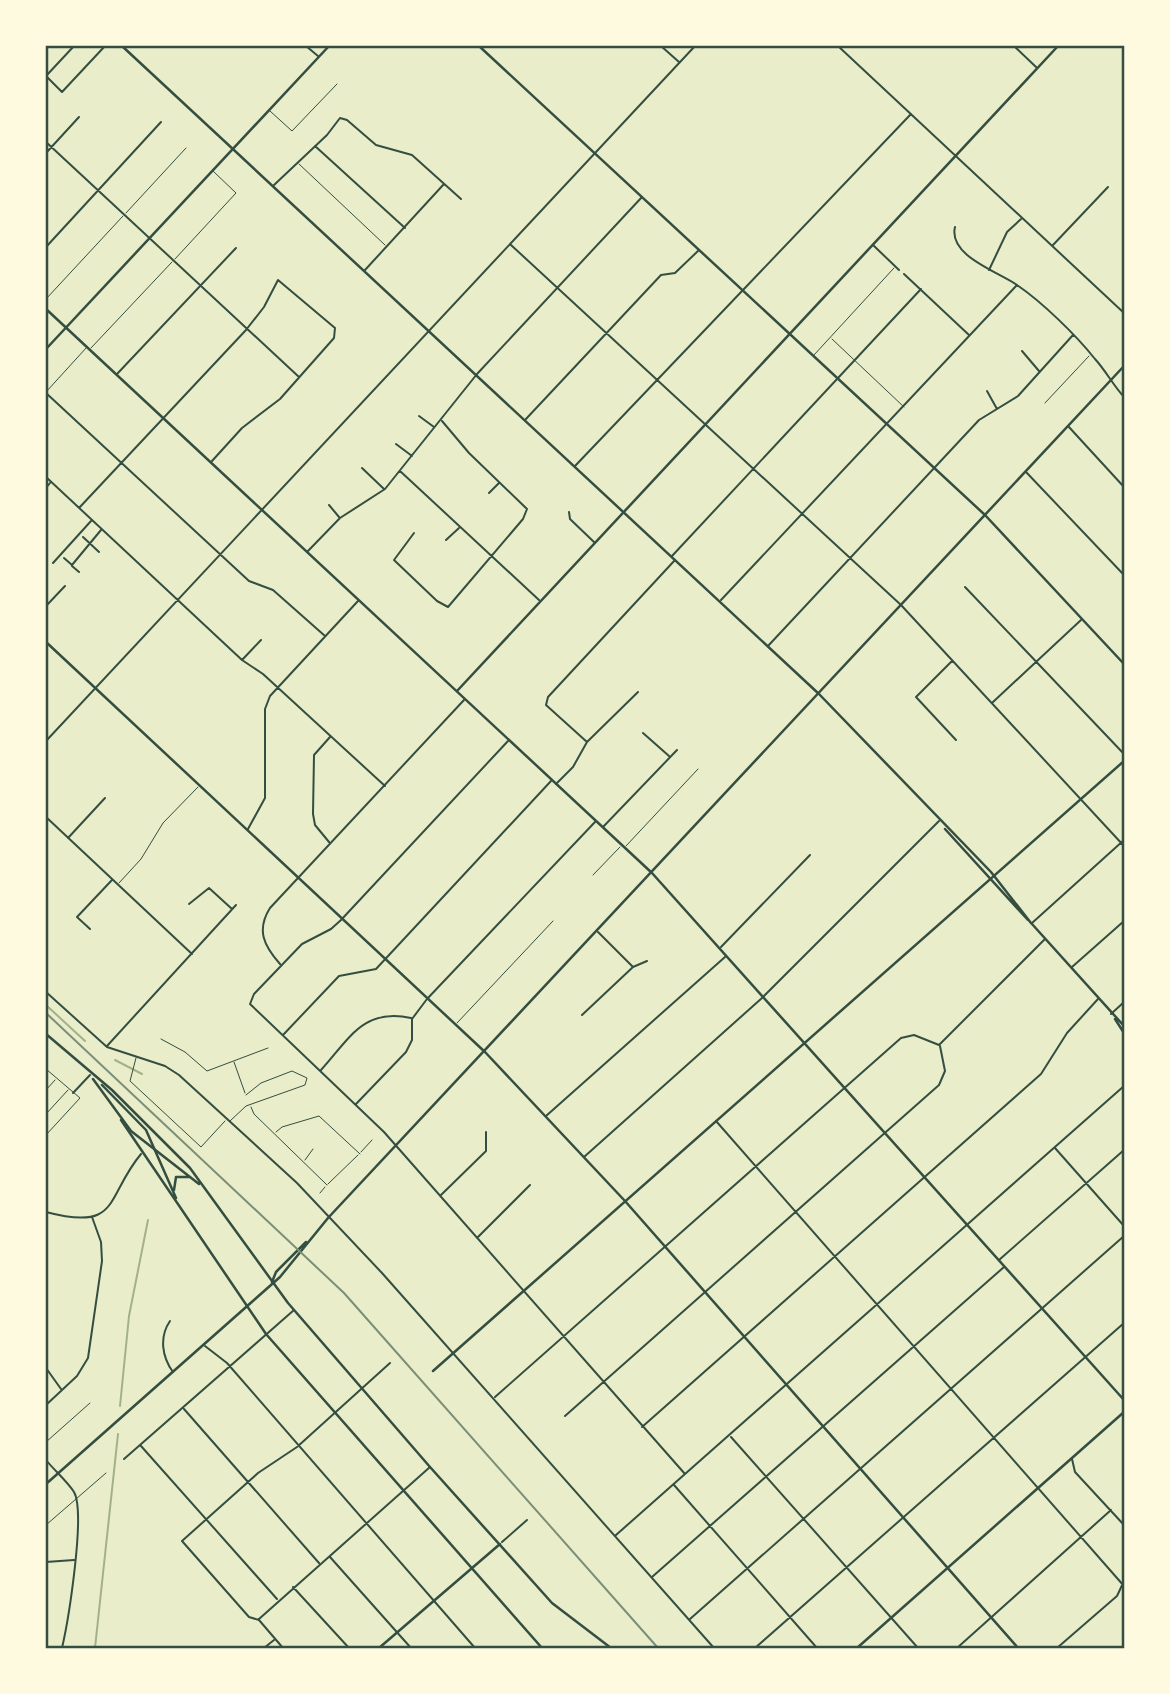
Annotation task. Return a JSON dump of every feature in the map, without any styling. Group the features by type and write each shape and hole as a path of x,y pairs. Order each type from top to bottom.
{"main road":[{"path":"122,46 819,694 994,876 1125,1033"},
{"path":"46,349 329,46"},
{"path":"479,46 985,515 1125,664"},
{"path":"456,691 1058,46"},
{"path":"46,309 674,895 1041,1310 1125,1400"},
{"path":"46,1484 247,1307 302,1252 328,1218 1125,366"},
{"path":"46,642 485,1052 625,1201 1018,1648"},
{"path":"433,1371 1125,761"},
{"path":"939,821 989,880 1031,923"},
{"path":"1111,1014 1125,1026"},
{"path":"46,1034 156,1133 204,1188 294,1310 430,1467 552,1603 611,1648"},
{"path":"90,1075 266,1334 540,1648"},
{"path":"102,1085 141,1123 174,1189 177,1201"},
{"path":"121,1120 204,1188"},
{"path":"174,1189 176,1177 193,1178"},
{"path":"272,1282 276,1272 309,1240"},
{"path":"857,1648 1125,1412"},
{"path":"379,1648 500,1544"}],"street":[{"path":"74,46 46,76 62,92 105,46"},
{"path":"306,46 319,57"},
{"path":"661,46 680,62"},
{"path":"46,741 593,151 695,46"},
{"path":"838,46 1125,313"},
{"path":"1014,46 1037,67"},
{"path":"575,466 740,289 767,267 911,114"},
{"path":"46,153 79,117"},
{"path":"274,186 327,135 340,118 347,120 376,145 412,155 461,199"},
{"path":"46,247 161,122"},
{"path":"46,142 299,377"},
{"path":"315,145 405,228"},
{"path":"364,270 445,183"},
{"path":"1053,246 1108,187"},
{"path":"307,552 340,518 373,500 384,489 477,374 642,196"},
{"path":"989,270 1007,232 1022,218"},
{"path":"955,227 953,235 956,243 989,270 1017,285 1073,335 1125,397"},
{"path":"509,243 901,604 1125,846"},
{"path":"873,245 899,270"},
{"path":"117,374 236,248"},
{"path":"525,420 661,275 675,273 699,249"},
{"path":"904,274 970,336"},
{"path":"79,508 246,330 264,307 278,280 335,328 334,338 280,399 242,428 210,462"},
{"path":"719,602 1017,285"},
{"path":"671,557 920,289"},
{"path":"767,647 979,420 1018,396 1073,335"},
{"path":"1022,351 1040,372"},
{"path":"987,391 997,410"},
{"path":"46,393 219,554 250,581 283,597 325,636"},
{"path":"419,416 435,427"},
{"path":"414,533 394,560 437,601 449,607 492,557 500,543 523,519 527,509 441,420"},
{"path":"1068,426 1125,486"},
{"path":"396,444 413,456"},
{"path":"362,468 384,489"},
{"path":"400,471 540,601"},
{"path":"1026,472 1125,575"},
{"path":"46,477 242,660 278,688 384,786"},
{"path":"46,488 51,482"},
{"path":"489,494 499,482"},
{"path":"329,505 340,518"},
{"path":"569,512 570,519 594,543"},
{"path":"53,563 92,520"},
{"path":"446,540 459,527"},
{"path":"72,565 102,530"},
{"path":"83,537 99,552"},
{"path":"64,558 79,572"},
{"path":"587,742 546,705 548,697 675,560"},
{"path":"46,606 65,586"},
{"path":"965,587 1125,754"},
{"path":"247,830 265,798 265,709 278,688 358,600"},
{"path":"992,703 1082,619"},
{"path":"242,660 261,640"},
{"path":"953,660 916,697 956,740"},
{"path":"556,784 573,767 587,742 638,692"},
{"path":"281,966 267,948 262,934 263,919 465,700"},
{"path":"643,733 670,756"},
{"path":"330,736 314,755 313,814 315,825 330,844"},
{"path":"508,740 331,929 302,944 250,1000 251,1006 384,1132 685,1474"},
{"path":"603,827 677,750"},
{"path":"283,1035 339,976 376,968 552,780"},
{"path":"68,838 104,798"},
{"path":"46,817 192,954"},
{"path":"356,1104 405,1052 412,1040 412,1018 427,999 596,821"},
{"path":"583,1157 763,996 939,821"},
{"path":"1031,923 1125,840"},
{"path":"721,948 810,855"},
{"path":"90,929 77,917 113,880"},
{"path":"189,905 209,888 233,909"},
{"path":"107,1047 236,905"},
{"path":"1071,968 1125,921"},
{"path":"597,931 633,967"},
{"path":"939,1045 1045,939"},
{"path":"545,1116 727,955"},
{"path":"582,1014 633,967 646,961"},
{"path":"46,992 107,1047 172,1069 297,1184 453,1352 714,1648"},
{"path":"642,1428 1041,1074 1067,1033 1098,999"},
{"path":"1111,1014 1125,1002"},
{"path":"321,1070 362,1024 376,1016 393,1014 412,1018"},
{"path":"494,1398 901,1038 914,1035 939,1045"},
{"path":"565,1416 939,1084 945,1071 939,1045"},
{"path":"73,1093 90,1075"},
{"path":"615,1535 1125,1086"},
{"path":"716,1121 1080,1538 1124,1584 1117,1596 1057,1648"},
{"path":"440,1196 486,1151 486,1132"},
{"path":"1055,1148 1125,1226"},
{"path":"998,1261 1125,1150"},
{"path":"46,1213 74,1219 92,1217 109,1208 142,1153"},
{"path":"477,1238 530,1185"},
{"path":"46,1405 83,1369 90,1349 102,1261 100,1242 92,1217"},
{"path":"689,1620 1125,1236"},
{"path":"651,1577 1004,1268"},
{"path":"124,1459 294,1310"},
{"path":"170,1321 166,1330 163,1357 173,1373"},
{"path":"755,1648 1125,1323"},
{"path":"204,1345 229,1367 475,1648"},
{"path":"283,1648 259,1620 249,1617 182,1541 248,1483 297,1447 390,1363"},
{"path":"46,1368 62,1390"},
{"path":"182,1408 320,1563"},
{"path":"729,1435 918,1648"},
{"path":"140,1445 278,1600"},
{"path":"1072,1458 1076,1472 1125,1525"},
{"path":"46,1460 76,1498 75,1560 62,1648"},
{"path":"259,1620 278,1600 430,1467"},
{"path":"673,1485 817,1648"},
{"path":"957,1648 1111,1510"},
{"path":"500,1544 527,1520"},
{"path":"329,1556 411,1648"},
{"path":"46,1562 75,1560"},
{"path":"293,1587 349,1648"},
{"path":"264,1648 275,1639"}],"lane":[{"path":"269,109 292,131 337,84"},
{"path":"46,299 186,148"},
{"path":"297,163 387,247"},
{"path":"46,393 236,192 212,170"},
{"path":"813,356 895,267"},
{"path":"831,337 904,407"},
{"path":"1045,403 1091,354"},
{"path":"593,875 698,769"},
{"path":"117,884 141,859 163,823 199,786"},
{"path":"455,1024 553,920"},
{"path":"161,1039 185,1052 207,1071 268,1048"},
{"path":"136,1056 130,1082 201,1147 239,1110 305,1085 307,1078 292,1071 261,1083 246,1095 234,1062"},
{"path":"46,1069 80,1098 46,1135"},
{"path":"46,1090 56,1079"},
{"path":"46,1114 68,1090"},
{"path":"250,1104 254,1114 327,1185"},
{"path":"275,1133 282,1127 318,1116 360,1154"},
{"path":"320,1193 372,1140"},
{"path":"303,1161 313,1149"},
{"path":"46,1442 90,1403"},
{"path":"46,1525 106,1473"}],"waterway":[{"path":"46,1005 85,1041"},
{"path":"115,1060 142,1074"},
{"path":"120,1406 129,1316 148,1220"},
{"path":"95,1648 118,1434"}],"railway":[{"path":"46,1013 344,1293 658,1648"}]}
